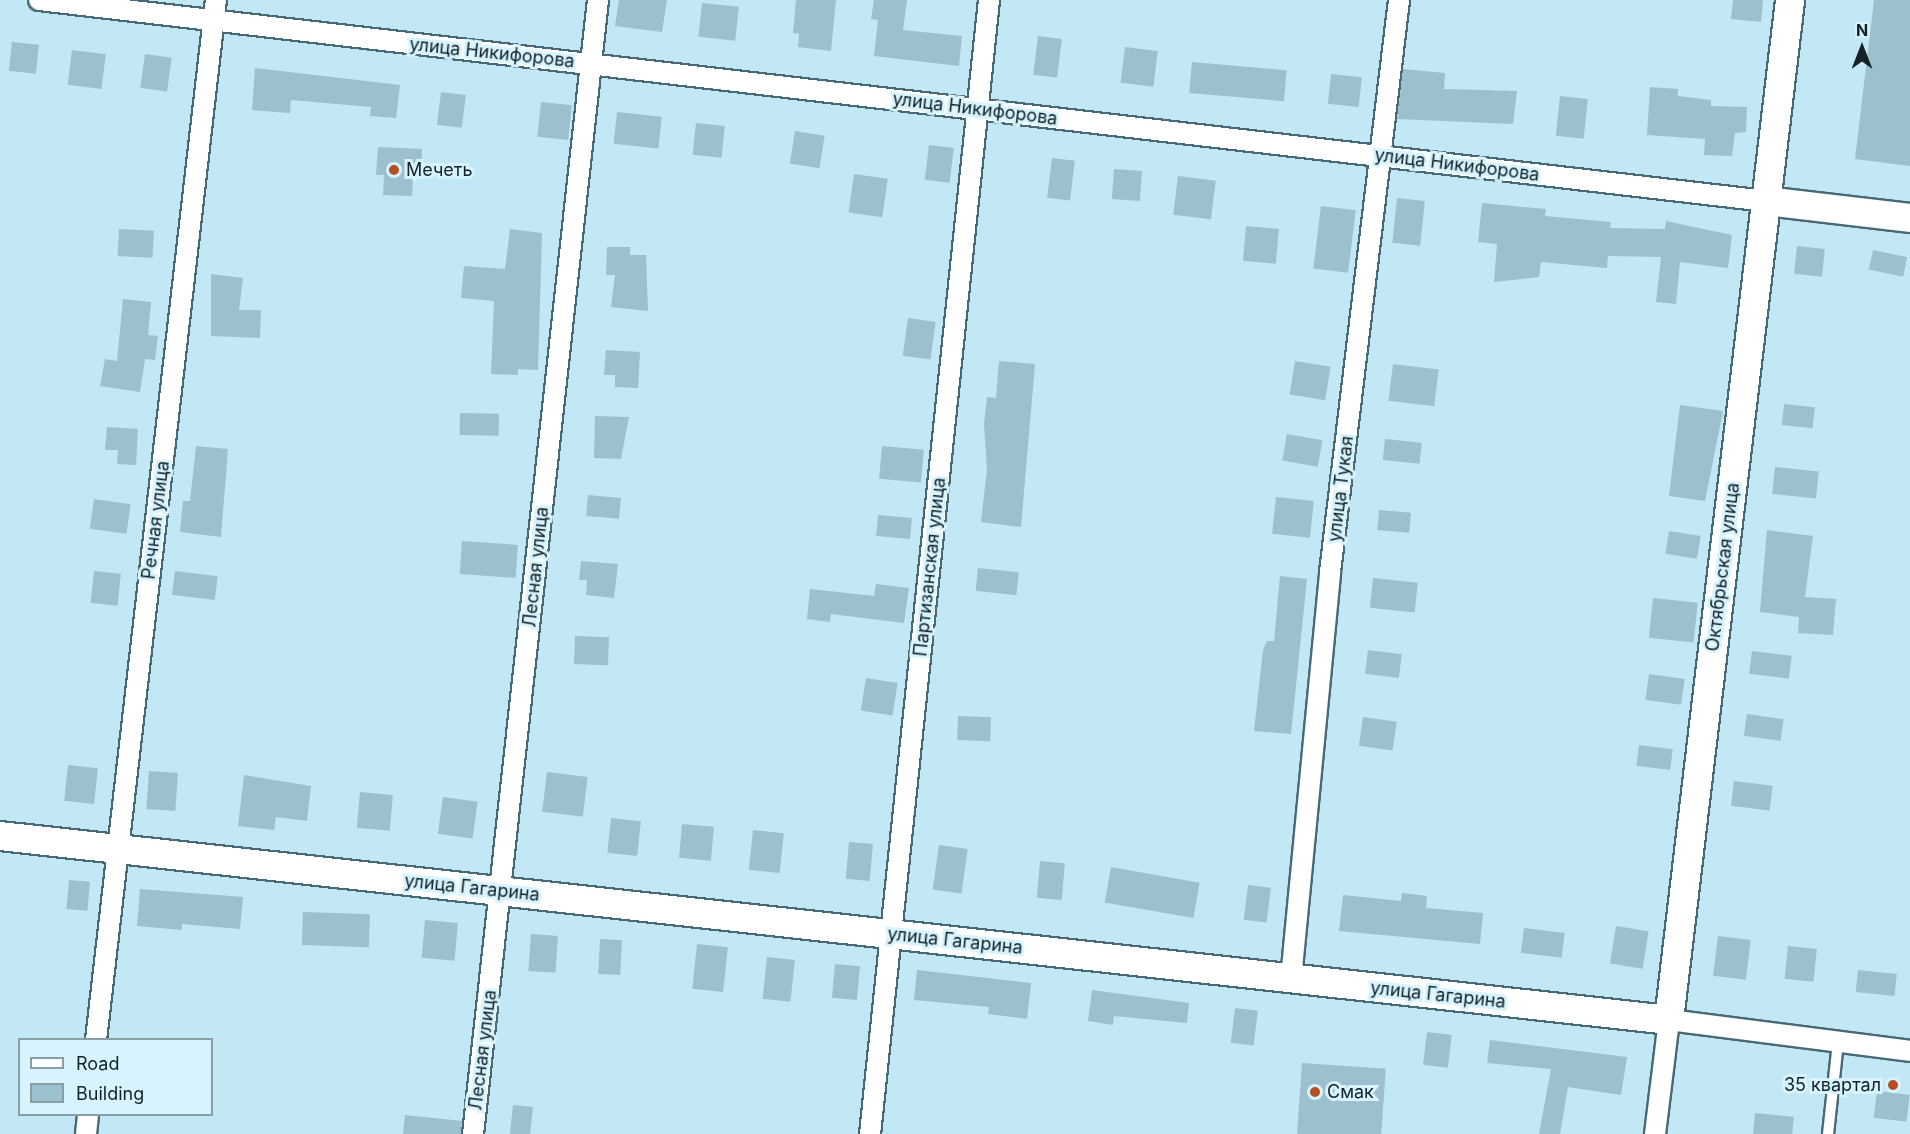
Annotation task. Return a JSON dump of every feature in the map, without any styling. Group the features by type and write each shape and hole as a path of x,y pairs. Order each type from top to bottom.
{"main road":[{"name":"Октябрьская улица","path":"1669,1020 1790,0"},
{"name":"улица Никифорова","path":"1766,201 1910,218"},
{"name":"улица Гагарина","path":"0,836 1669,1020"}],"street":[{"name":"улица Никифорова","path":"39,0 1766,201"},
{"name":"Речная улица","path":"96,1038 216,0"},
{"name":"Лесная улица","path":"473,1134 502,891 589,64 598,0"},
{"name":"Партизанская улица","path":"870,1134 893,934 989,0"},
{"name":"улица Тукая","path":"1291,979 1330,572 1383,156 1399,0"},
{"name":"улица Гагарина","path":"1669,1020 1910,1051"},
{"name":"Октябрьская улица","path":"1655,1134 1669,1020"},
{"path":"86,1134 88,1116"}],"lane":[{"path":"1828,1134 1838,1042"}],"building":[{"path":"619,0 667,0 662,32 615,26"},
{"path":"796,0 836,0 831,51 798,47 799,34 793,33"},
{"path":"874,0 907,0 903,30 962,36 959,66 874,56 878,20 871,19"},
{"path":"1733,0 1763,0 1761,22 1731,19"},
{"path":"1874,0 1910,0 1910,166 1855,159"},
{"path":"702,3 739,7 735,41 698,37"},
{"path":"1038,36 1062,39 1057,78 1033,75"},
{"path":"12,42 39,45 36,74 9,71"},
{"path":"1125,47 1158,51 1153,87 1121,83"},
{"path":"72,50 106,54 101,89 68,85"},
{"path":"145,54 172,58 167,91 140,88"},
{"path":"1192,62 1287,70 1284,101 1189,93"},
{"path":"255,68 400,85 396,118 370,116 371,107 291,100 290,113 252,110"},
{"path":"1403,69 1445,73 1444,89 1517,91 1513,124 1397,119"},
{"path":"1331,74 1362,77 1359,107 1328,104"},
{"path":"1650,87 1678,89 1678,96 1711,100 1711,106 1747,107 1746,132 1735,133 1732,156 1704,155 1705,139 1647,135"},
{"path":"441,92 466,95 462,128 437,125"},
{"path":"1560,96 1588,99 1584,139 1556,136"},
{"path":"541,102 572,105 568,140 537,137"},
{"path":"617,112 662,117 658,149 614,144"},
{"path":"696,123 725,126 721,158 693,155"},
{"path":"795,131 825,136 819,168 790,164"},
{"path":"929,145 954,148 950,183 925,180"},
{"path":"378,147 422,149 421,177 413,177 412,196 383,195 384,175 376,175"},
{"path":"1052,158 1075,161 1070,201 1047,198"},
{"path":"1114,169 1142,171 1140,201 1112,199"},
{"path":"854,174 888,179 882,217 849,213"},
{"path":"1178,176 1216,181 1211,219 1173,215"},
{"path":"1397,198 1425,201 1420,246 1392,243"},
{"path":"1482,203 1546,209 1545,216 1611,222 1610,228 1665,229 1666,221 1732,235 1728,268 1680,262 1676,304 1656,302 1661,257 1608,256 1607,268 1541,262 1539,277 1494,282 1497,244 1478,242"},
{"path":"1321,206 1356,210 1348,273 1313,269"},
{"path":"1246,226 1279,229 1276,264 1243,261"},
{"path":"119,229 154,231 153,258 118,256"},
{"path":"510,229 542,233 538,370 518,369 518,375 491,374 494,301 461,298 464,266 505,269"},
{"path":"1797,246 1825,249 1822,277 1794,274"},
{"path":"607,247 630,247 630,255 646,255 648,311 611,307 615,275 606,275"},
{"path":"1873,250 1907,257 1903,277 1869,270"},
{"path":"211,274 243,278 239,310 261,310 260,338 211,336"},
{"path":"123,299 151,302 148,335 158,336 155,360 145,359 140,392 100,386 105,359 117,361"},
{"path":"908,318 936,322 930,360 903,356"},
{"path":"606,350 640,352 638,388 615,387 615,375 604,375"},
{"path":"999,361 1035,364 1021,527 981,522 987,469 984,424 987,397 996,398"},
{"path":"1295,361 1331,367 1325,400 1290,395"},
{"path":"1393,364 1439,370 1434,406 1388,401"},
{"path":"1784,404 1815,407 1813,428 1782,425"},
{"path":"1680,405 1723,411 1705,501 1669,496"},
{"path":"460,413 499,414 499,436 460,435"},
{"path":"595,416 629,417 621,459 594,458"},
{"path":"107,427 138,429 136,465 117,464 118,450 105,450"},
{"path":"1287,434 1322,440 1318,467 1282,461"},
{"path":"1385,439 1422,443 1420,464 1383,460"},
{"path":"196,446 228,449 221,537 180,532 183,501 190,501"},
{"path":"882,446 924,450 921,483 879,479"},
{"path":"1775,467 1819,472 1816,498 1772,494"},
{"path":"588,495 621,498 619,519 586,516"},
{"path":"1276,497 1314,501 1310,538 1272,534"},
{"path":"94,499 131,504 126,534 90,529"},
{"path":"1379,510 1411,513 1409,533 1377,530"},
{"path":"878,515 912,518 910,539 876,536"},
{"path":"1767,530 1813,536 1805,597 1836,599 1833,635 1798,633 1799,617 1760,612"},
{"path":"1669,531 1701,536 1697,559 1665,554"},
{"path":"462,541 518,545 516,578 460,574"},
{"path":"581,561 618,564 614,598 586,595 587,580 579,580"},
{"path":"978,568 1019,572 1016,595 976,591"},
{"path":"94,571 121,574 118,606 91,603"},
{"path":"175,571 218,576 215,600 172,595"},
{"path":"1280,576 1307,579 1291,734 1254,731 1263,650 1267,641 1274,641"},
{"path":"1373,578 1418,583 1415,613 1370,608"},
{"path":"876,584 909,588 904,623 831,614 830,622 807,619 810,589 874,596"},
{"path":"1653,598 1698,603 1694,642 1649,638"},
{"path":"575,636 609,637 608,665 574,664"},
{"path":"1368,650 1402,654 1399,678 1365,674"},
{"path":"1752,651 1792,656 1789,679 1749,674"},
{"path":"1649,674 1685,679 1681,705 1645,700"},
{"path":"866,678 898,683 892,716 861,711"},
{"path":"1747,714 1784,719 1781,741 1744,736"},
{"path":"958,716 991,717 990,741 957,740"},
{"path":"1363,717 1397,722 1393,750 1359,746"},
{"path":"1639,745 1673,749 1670,770 1636,766"},
{"path":"68,765 98,768 94,804 64,801"},
{"path":"149,771 178,773 175,811 146,809"},
{"path":"547,772 588,777 583,817 542,812"},
{"path":"244,775 311,786 307,821 276,817 274,830 238,826"},
{"path":"1734,781 1773,786 1770,811 1731,806"},
{"path":"360,792 393,795 390,831 357,828"},
{"path":"443,797 478,802 473,839 438,834"},
{"path":"611,818 641,821 637,856 607,853"},
{"path":"682,824 714,827 711,861 679,858"},
{"path":"753,830 784,833 780,873 749,870"},
{"path":"849,842 873,844 870,881 846,879"},
{"path":"939,845 968,849 961,894 933,890"},
{"path":"1040,861 1065,863 1062,900 1037,898"},
{"path":"1111,867 1200,883 1193,918 1105,902"},
{"path":"69,880 90,882 87,911 66,909"},
{"path":"1248,885 1271,888 1267,923 1244,920"},
{"path":"140,889 243,897 240,929 182,924 182,930 137,926"},
{"path":"1402,893 1427,896 1426,908 1483,913 1480,944 1339,931 1343,895 1401,901"},
{"path":"303,912 370,914 369,947 302,945"},
{"path":"425,920 458,923 455,961 422,958"},
{"path":"1616,926 1649,931 1643,969 1610,964"},
{"path":"1524,928 1565,933 1562,958 1521,953"},
{"path":"531,934 558,936 555,973 528,971"},
{"path":"1718,936 1751,940 1746,980 1713,976"},
{"path":"600,939 622,940 620,975 598,974"},
{"path":"697,944 728,947 723,992 692,989"},
{"path":"1788,946 1817,949 1813,982 1785,979"},
{"path":"767,957 795,960 790,1002 763,999"},
{"path":"835,964 860,966 857,1000 832,998"},
{"path":"917,970 1031,983 1027,1019 988,1014 989,1007 914,1000"},
{"path":"1858,970 1897,974 1894,996 1856,992"},
{"path":"1092,990 1189,1003 1187,1023 1114,1016 1113,1025 1088,1021"},
{"path":"1235,1008 1258,1011 1254,1046 1231,1043"},
{"path":"1427,1032 1452,1035 1448,1068 1423,1065"},
{"path":"1490,1040 1627,1057 1621,1095 1568,1087 1560,1134 1539,1134 1551,1069 1487,1063"},
{"path":"1302,1063 1386,1069 1381,1134 1297,1134"},
{"path":"1877,1091 1910,1095 1906,1122 1874,1118"},
{"path":"513,1105 533,1107 530,1134 510,1134"},
{"path":"1755,1113 1794,1117 1792,1134 1753,1134"},
{"path":"405,1115 462,1121 461,1134 403,1134"}],"place":[{"name":"Мечеть","path":"394,170"},
{"name":"35 квартал","path":"1893,1085"},
{"name":"Смак","path":"1315,1092"}]}
